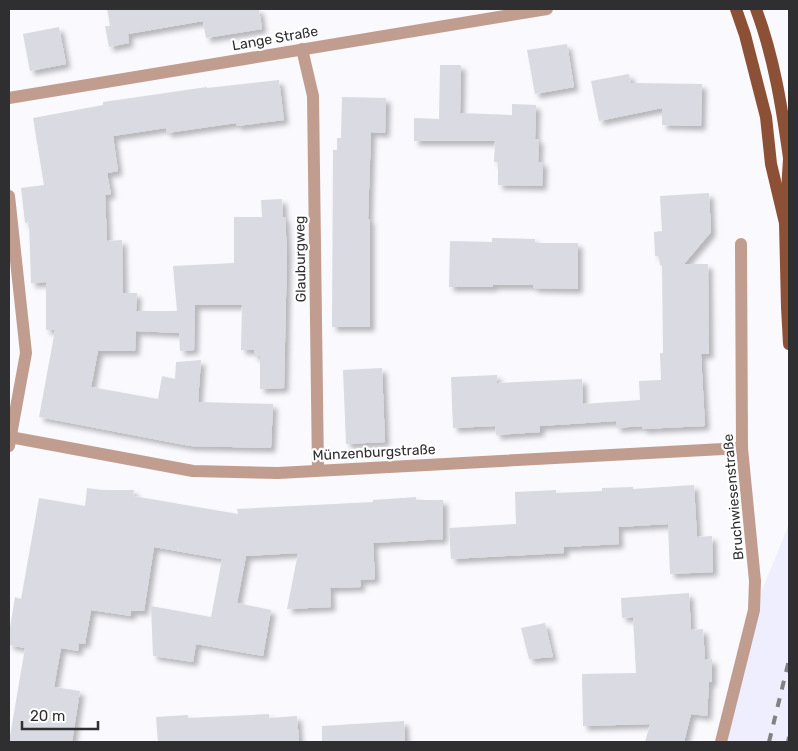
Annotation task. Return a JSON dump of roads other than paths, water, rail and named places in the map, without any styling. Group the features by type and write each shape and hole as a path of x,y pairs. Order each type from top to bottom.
{"main road":[{"path":"736,9 766,117 771,164 785,223"},
{"path":"756,9 764,31 782,107 789,159 785,223 786,307 789,344"}],"street":[{"name":"Lange Straße","path":"9,98 547,9"},
{"name":"Glauburgweg","path":"302,49 313,96 318,470"},
{"path":"9,196 26,353 10,442"},
{"name":"Bruchwiesenstraße","path":"721,742 754,610 755,581 742,448 741,244"},
{"name":"Münzenburgstraße","path":"10,442 193,471 222,473 278,473 742,448"}],"railway":[{"path":"769,742 789,660"},
{"path":"788,742 789,737"}]}
